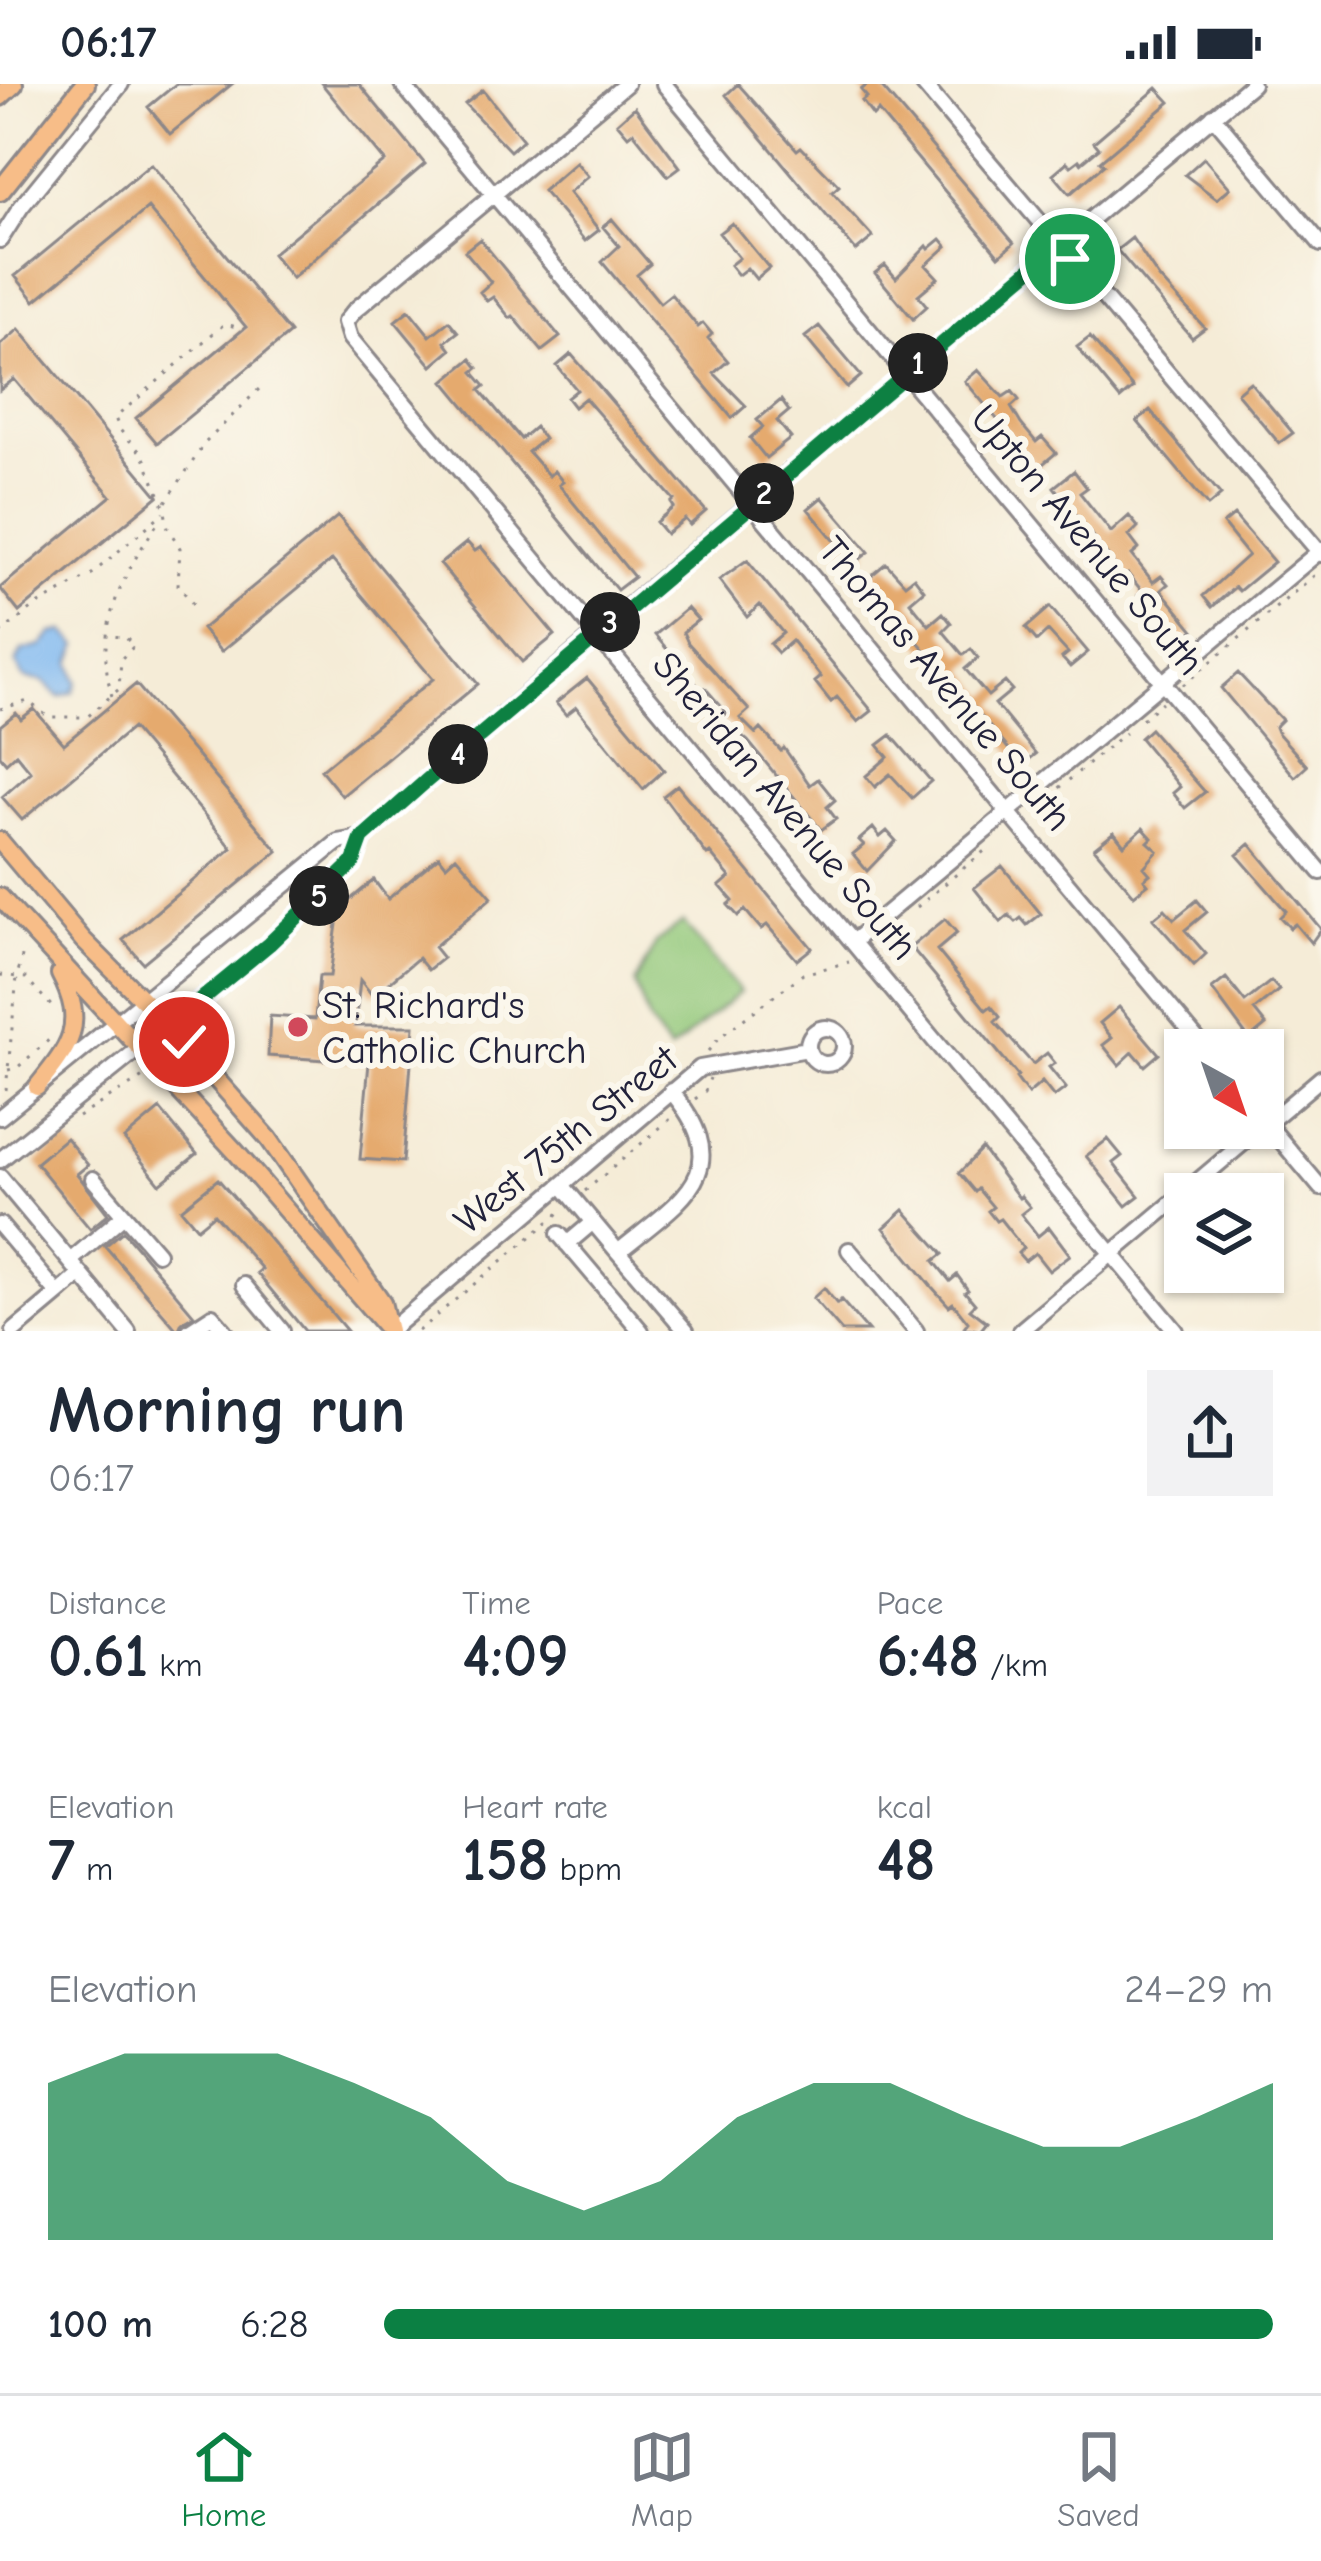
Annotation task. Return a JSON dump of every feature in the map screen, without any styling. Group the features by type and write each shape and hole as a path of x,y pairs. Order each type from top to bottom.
{"highway":[{"path":"0,96 13,84"},
{"path":"0,191 85,84"}],"main road":[{"path":"0,841 83,940 169,1026 269,1139 382,1302 389,1331"},
{"path":"0,898 141,1048 389,1331"},
{"path":"37,1087 65,1052 75,1021 69,991 48,952"}],"street":[{"path":"0,240 21,207 121,84"},
{"name":"Thomas Avenue South","path":"401,84 1189,1029"},
{"path":"492,196 626,84"},
{"name":"Upton Avenue South","path":"664,84 1321,872"},
{"path":"0,1160 269,944 353,863 362,838 598,632 1252,84"},
{"path":"855,940 1320,552 930,86"},
{"path":"1213,116 1321,244"},
{"name":"Sheridan Avenue South","path":"492,196 345,322 350,338 1176,1331"},
{"path":"0,1117 338,842 362,838"},
{"name":"West 75th Street","path":"389,1331 700,1069 808,1049"},
{"path":"1284,1108 1321,1078"},
{"path":"618,1252 686,1196 700,1178 704,1150 699,1130 671,1091"},
{"path":"1284,1147 1321,1189"},
{"path":"1019,1331 1235,1149"},
{"path":"0,1177 128,1331"},
{"path":"93,1179 157,1253"},
{"path":"562,1185 686,1331"},
{"path":"70,1262 124,1215"},
{"path":"593,1222 563,1239 641,1331"},
{"path":"0,1225 58,1294"},
{"path":"849,1250 916,1331"},
{"path":"14,1331 81,1274"},
{"path":"244,1285 282,1331"},
{"path":"189,1331 212,1316 225,1331"}],"path":[{"path":"193,604 178,585 180,548 168,528 165,508 143,455 120,430 116,415 224,325 242,328"},
{"path":"112,696 104,669 112,601 138,549 205,442 260,388"},
{"path":"0,633 92,574 165,508"},
{"path":"0,709 28,700 48,717 87,717 112,696 122,680 122,659 134,646 121,635 109,636"},
{"path":"6,1090 23,952"},
{"path":"0,975 26,977 58,1014"},
{"path":"8,1070 58,1032"},
{"path":"66,1123 143,1077"}],"green space":[{"path":"683,922 740,992 670,1051 649,1022 635,983 656,943"}],"water":[{"path":"64,631 78,645 71,663 77,682 73,692 59,697 43,681 24,678 16,663 22,651 42,646 53,633"}],"building":[{"path":"176,84 232,84 170,134 148,107"},
{"path":"322,84 359,84 425,164 292,278 272,254 385,161"},
{"path":"738,84 797,150 801,147 839,186 832,192 873,237 856,251 726,95"},
{"path":"879,84 1014,243 999,256 878,111 873,116 862,101 867,97 861,90"},
{"path":"1157,88 1170,102 1100,161 1104,165 1070,194 1053,174 1067,162 1071,166 1081,163 1099,148 1094,142"},
{"path":"483,90 523,140 510,151 465,104"},
{"path":"635,107 680,167 668,176 633,132 628,136 617,123"},
{"path":"1204,158 1230,188 1217,199 1185,175"},
{"path":"576,162 588,176 569,193 599,230 585,241 543,191"},
{"path":"151,164 290,333 157,443 136,418 246,327 148,208 35,301 15,276"},
{"path":"612,219 650,264 637,275 660,303 671,294 698,327 703,323 712,334 708,338 728,361 714,373 746,406 732,418 602,262 619,246 603,227"},
{"path":"732,223 769,268 756,279 747,268 738,275 730,265 739,258 719,233"},
{"path":"1132,238 1159,278 1205,328 1192,338 1117,250"},
{"path":"480,239 560,337 542,351 513,316 493,297 487,301 480,292 491,282 465,251"},
{"path":"941,239 947,246 926,265 938,278 918,295 927,306 913,319 875,273 885,265 896,278 927,246"},
{"path":"409,310 430,336 449,321 458,332 445,342 451,350 432,366 395,321"},
{"path":"819,326 861,376 847,388 805,337"},
{"path":"19,329 158,496 19,612 0,588 111,496 14,379 0,390 0,345"},
{"path":"1090,337 1133,388 1120,399 1077,347"},
{"path":"571,354 706,511 690,525 685,519 666,534 656,522 674,507 674,500 585,398 574,407 567,398 577,390 557,366"},
{"path":"471,359 478,368 473,372 485,386 480,390 521,439 535,427 544,439 528,452 549,476 554,471 563,482 559,485 634,577 617,590 444,381"},
{"path":"978,370 1003,397 1012,391 1019,400 1011,407 1021,424 1036,442 1042,437 1056,453 1038,468 965,381"},
{"path":"1250,382 1293,433 1279,443 1237,393"},
{"path":"781,400 789,411 777,421 791,438 766,458 750,438 763,427 757,420"},
{"path":"1150,410 1221,495 1208,506 1137,421"},
{"path":"1074,471 1087,488 1080,493 1111,532 1129,516 1138,527 1129,536 1139,549 1132,555 1153,582 1161,576 1168,584 1161,590 1194,630 1181,641 1156,610 1152,612 1138,595 1142,591 1128,574 1124,577 1054,487"},
{"path":"822,497 869,552 854,564 808,509"},
{"path":"1234,515 1274,562 1212,607 1203,596 1248,555 1223,524"},
{"path":"338,516 478,684 342,796 321,770 433,679 332,560 221,652 202,629"},
{"path":"467,542 475,551 481,547 555,635 522,662 440,564"},
{"path":"747,560 872,711 858,722 837,697 831,702 815,682 821,677 792,641 778,653 770,644 783,633 760,605 747,617 719,580"},
{"path":"886,563 905,584 914,577 924,590 910,602 929,625 943,613 951,623 943,631 963,655 971,649 978,658 965,669 988,696 1005,682 1012,690 995,704 1036,754 1022,765 866,580"},
{"path":"1050,607 1088,652 1070,667 1062,658 1068,653 1048,631 1037,641 1026,628"},
{"path":"687,608 698,620 683,632 688,643 749,710 740,718 756,734 761,729 781,751 784,748 810,785 818,779 835,800 827,807 836,819 821,830 748,741 722,718 727,713 655,635"},
{"path":"1238,673 1282,720 1275,727 1277,732 1307,766 1295,777 1221,688"},
{"path":"587,678 664,770 643,789 576,707 566,715 556,703"},
{"path":"136,684 278,851 143,963 123,940 232,848 132,728 22,820 2,797 31,772 16,754 6,763 0,756 0,726 16,713 21,719 34,709 64,744"},
{"path":"1150,729 1205,792 1185,808 1173,793 1180,787 1140,738"},
{"path":"891,735 931,781 912,798 890,774 875,787 866,776 888,757 878,745"},
{"path":"677,785 812,948 797,960 767,925 761,929 745,910 738,916 728,905 733,901 720,886 730,877 707,855 663,796"},
{"path":"873,828 880,837 887,831 896,841 867,871 853,854 864,845 859,840"},
{"path":"1143,828 1158,851 1144,867 1150,874 1144,879 1148,884 1134,895 1094,848 1114,832 1124,845"},
{"path":"1250,844 1321,929 1311,943 1295,924 1290,928 1280,917 1286,911 1237,855"},
{"path":"439,856 446,865 456,856 492,897 434,947 443,958 428,970 418,958 373,996 360,980 355,1026 414,1026 403,1162 360,1159 369,1063 268,1056 270,1016 315,1019 319,976 330,976 339,909 374,880 388,899"},
{"path":"1002,866 1041,914 1027,925 1009,915 1001,922 974,888"},
{"path":"1197,900 1207,912 1185,930 1206,954 1194,965 1153,919 1165,909 1174,919"},
{"path":"945,919 957,933 937,950 986,1010 991,1006 1000,1017 995,1022 1033,1064 1047,1053 1055,1063 1049,1067 1066,1088 1054,1097 1042,1082 1028,1094 911,947"},
{"path":"1226,978 1245,1002 1271,981 1279,990 1254,1010 1266,1025 1242,1029 1212,989"},
{"path":"1119,1007 1159,1054 1145,1066 1133,1052 1119,1065 1103,1045 1112,1038 1100,1023"},
{"path":"160,1109 197,1154 160,1184 124,1139"},
{"path":"66,1138 88,1165 77,1174 108,1214 90,1229 36,1163"},
{"path":"1108,1139 1122,1156 1113,1163 1139,1196 1126,1206 1086,1156"},
{"path":"982,1149 1030,1207 1021,1214 1038,1236 1049,1227 1070,1255 1049,1271 1035,1253 1025,1261 1018,1253 1023,1248 988,1211 993,1207 959,1173"},
{"path":"218,1179 347,1331 305,1331 257,1273 262,1269 214,1214 197,1228 181,1209"},
{"path":"904,1210 943,1254 934,1261 950,1281 957,1275 968,1290 975,1304 970,1309 987,1322 980,1331 964,1327 968,1322 953,1303 949,1306 884,1228"},
{"path":"123,1231 194,1315 178,1331 105,1246"},
{"path":"824,1288 868,1331 842,1331 813,1298"}],"place":[{"name":"St. Richard's Catholic Church","path":"298,1027"}],"route":[{"path":"184,1042 169,1026 269,944 353,863 362,838 425,782 1059,245 1070,259"}]}
